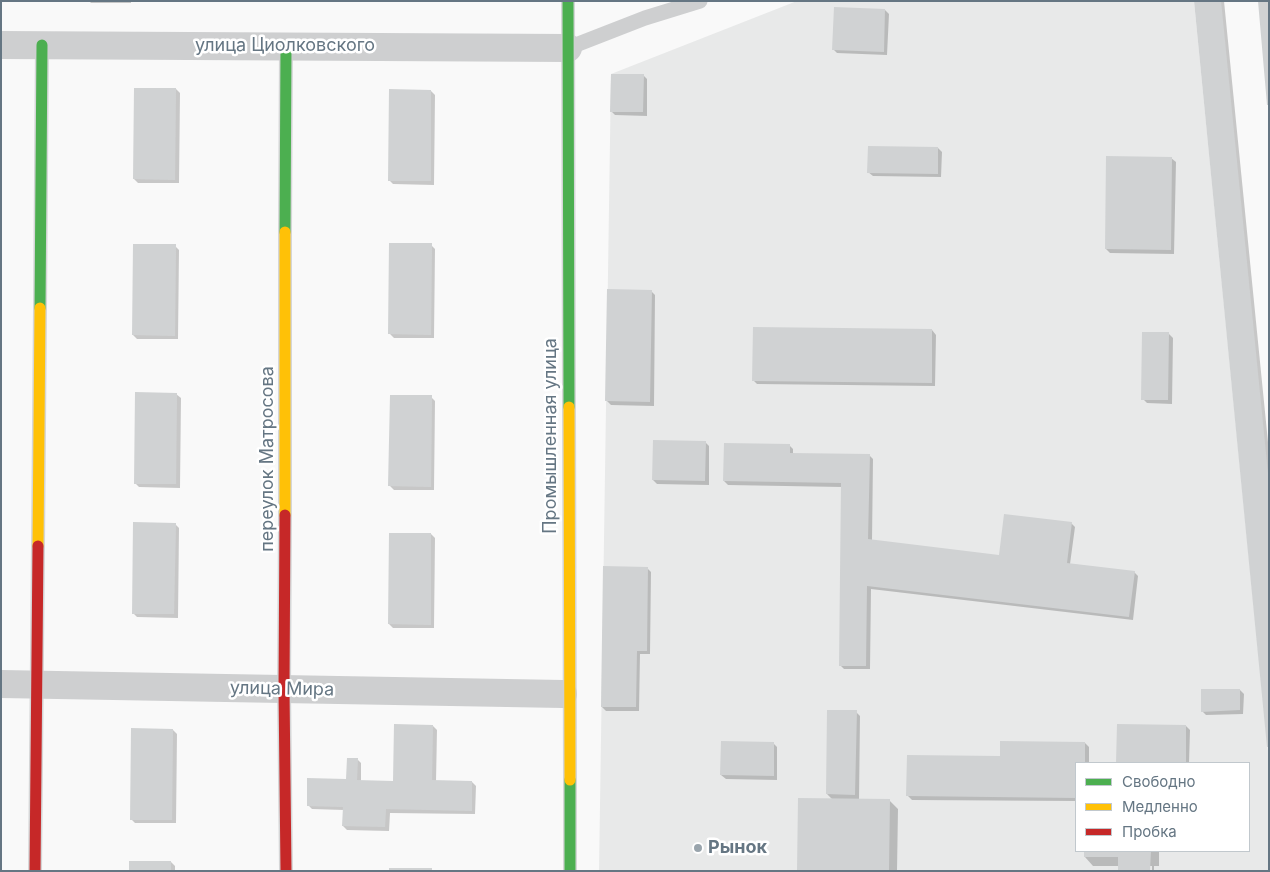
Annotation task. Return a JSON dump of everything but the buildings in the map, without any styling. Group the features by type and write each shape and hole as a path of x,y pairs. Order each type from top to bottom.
{"street":[{"name":"Промышленная улица","path":"568,1 570,871"},
{"name":"улица Циолковского","path":"1,45 568,48"},
{"path":"35,871 42,45"},
{"name":"переулок Матросова","path":"286,46 284,689 286,871"},
{"name":"улица Мира","path":"1,684 562,694"}],"lane":[{"path":"568,48 645,18 700,1"}],"shaded area":[{"path":"797,1 1194,1 1269,761 1269,871 599,871 611,74"}],"traffic: fast":[{"path":"568,1 569,407"},
{"path":"40,308 42,45"},
{"path":"285,232 286,47"},
{"path":"570,780 570,871"}],"traffic: slow":[{"path":"285,232 285,515"},
{"path":"38,546 40,308"},
{"path":"569,407 570,780"}],"traffic: jam":[{"path":"285,515 286,871"},
{"path":"35,871 38,546"}],"place":[{"name":"Рынок","path":"698,848"}]}
